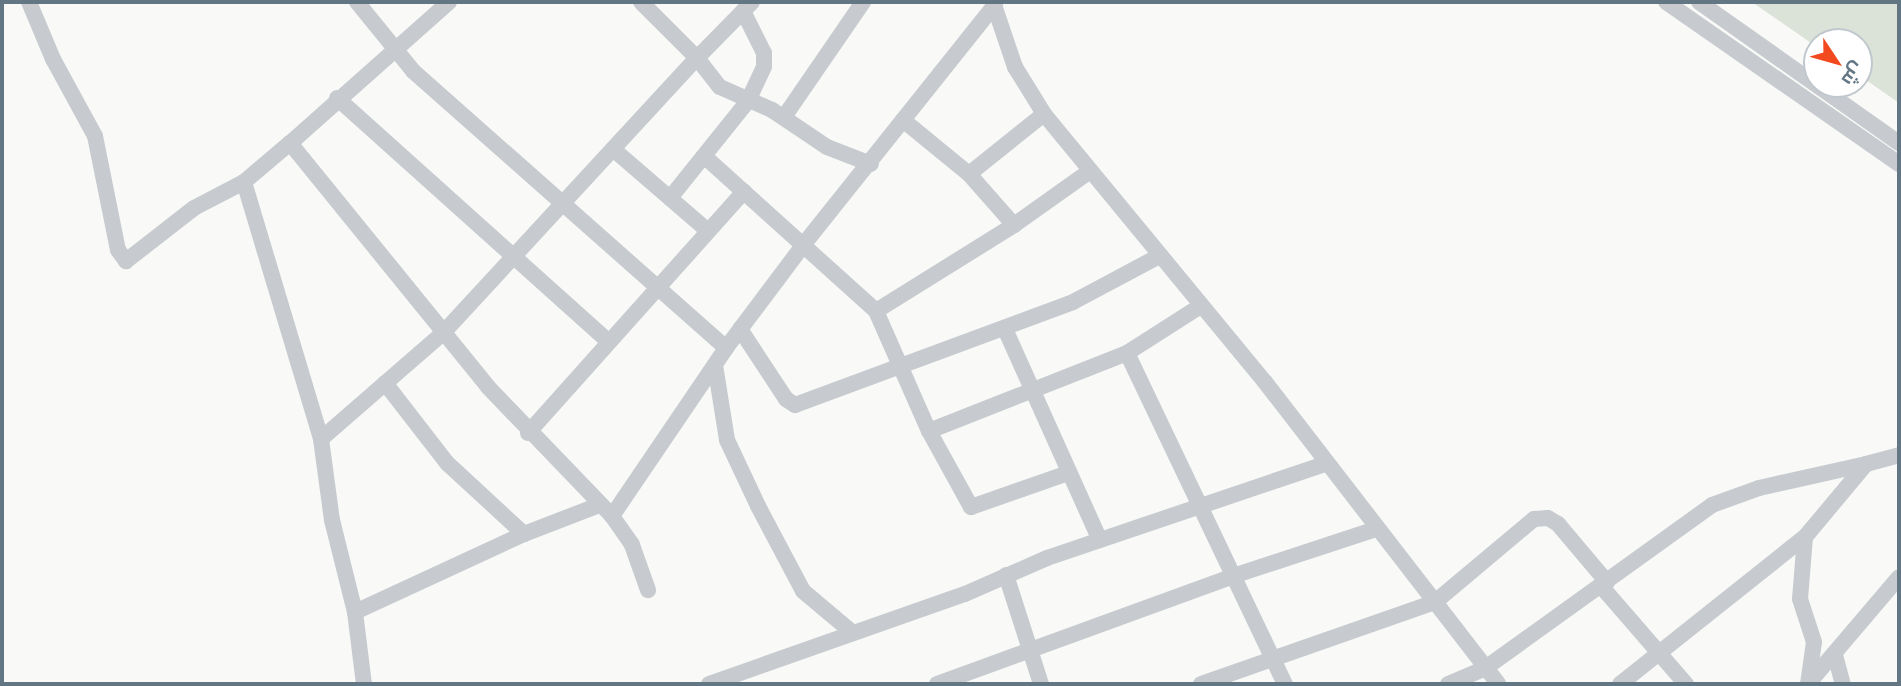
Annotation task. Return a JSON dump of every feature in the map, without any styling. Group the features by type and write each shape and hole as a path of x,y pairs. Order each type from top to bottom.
{"street":[{"path":"29,2 53,59 95,136 121,257 133,259 194,208 244,182 290,143 337,97 449,2"},
{"path":"357,2 414,71 726,348"},
{"path":"641,2 697,58 713,81 784,117 827,147 871,164"},
{"path":"784,117 863,2"},
{"path":"1666,2 1899,164"},
{"path":"1699,2 1899,143"},
{"path":"994,3 1014,66 1044,114 1199,307 1272,392 1324,464 1498,684"},
{"path":"612,516 740,329 994,3"},
{"path":"321,439 443,333 697,58 748,7 765,58 748,101 670,198"},
{"path":"337,97 609,342"},
{"path":"969,174 1044,114"},
{"path":"903,120 969,174 1014,225"},
{"path":"290,143 443,333 528,433 612,516 632,545 648,590"},
{"path":"613,149 707,230"},
{"path":"704,156 876,311 929,431 971,507 1068,473"},
{"path":"876,311 1014,225 1090,171"},
{"path":"244,182 321,439 332,520 355,612 364,684"},
{"path":"528,433 744,191"},
{"path":"740,329 786,399 795,405 1005,330 1116,282 1159,256"},
{"path":"929,431 1127,353 1199,307"},
{"path":"1005,330 1035,390 1068,473 1100,540"},
{"path":"1127,353 1285,684"},
{"path":"715,365 727,440 758,506 803,591 853,633"},
{"path":"385,383 447,463 523,534"},
{"path":"1448,684 1484,668 1604,584 1672,531 1729,497 1899,455"},
{"path":"709,684 1100,540 1203,508 1324,464"},
{"path":"1620,684 1805,537 1866,464"},
{"path":"355,612 523,534 599,505"},
{"path":"1201,684 1435,602 1524,525 1542,517 1558,524 1686,684"},
{"path":"937,684 1233,576 1376,529"},
{"path":"1805,537 1800,599 1814,642 1808,684 1899,577"},
{"path":"1006,575 1041,684"},
{"path":"1835,654 1843,684"}],"shaded area":[{"path":"1752,2 1899,2 1899,103 1873,85 1873,28 1803,28 1803,37"}]}
